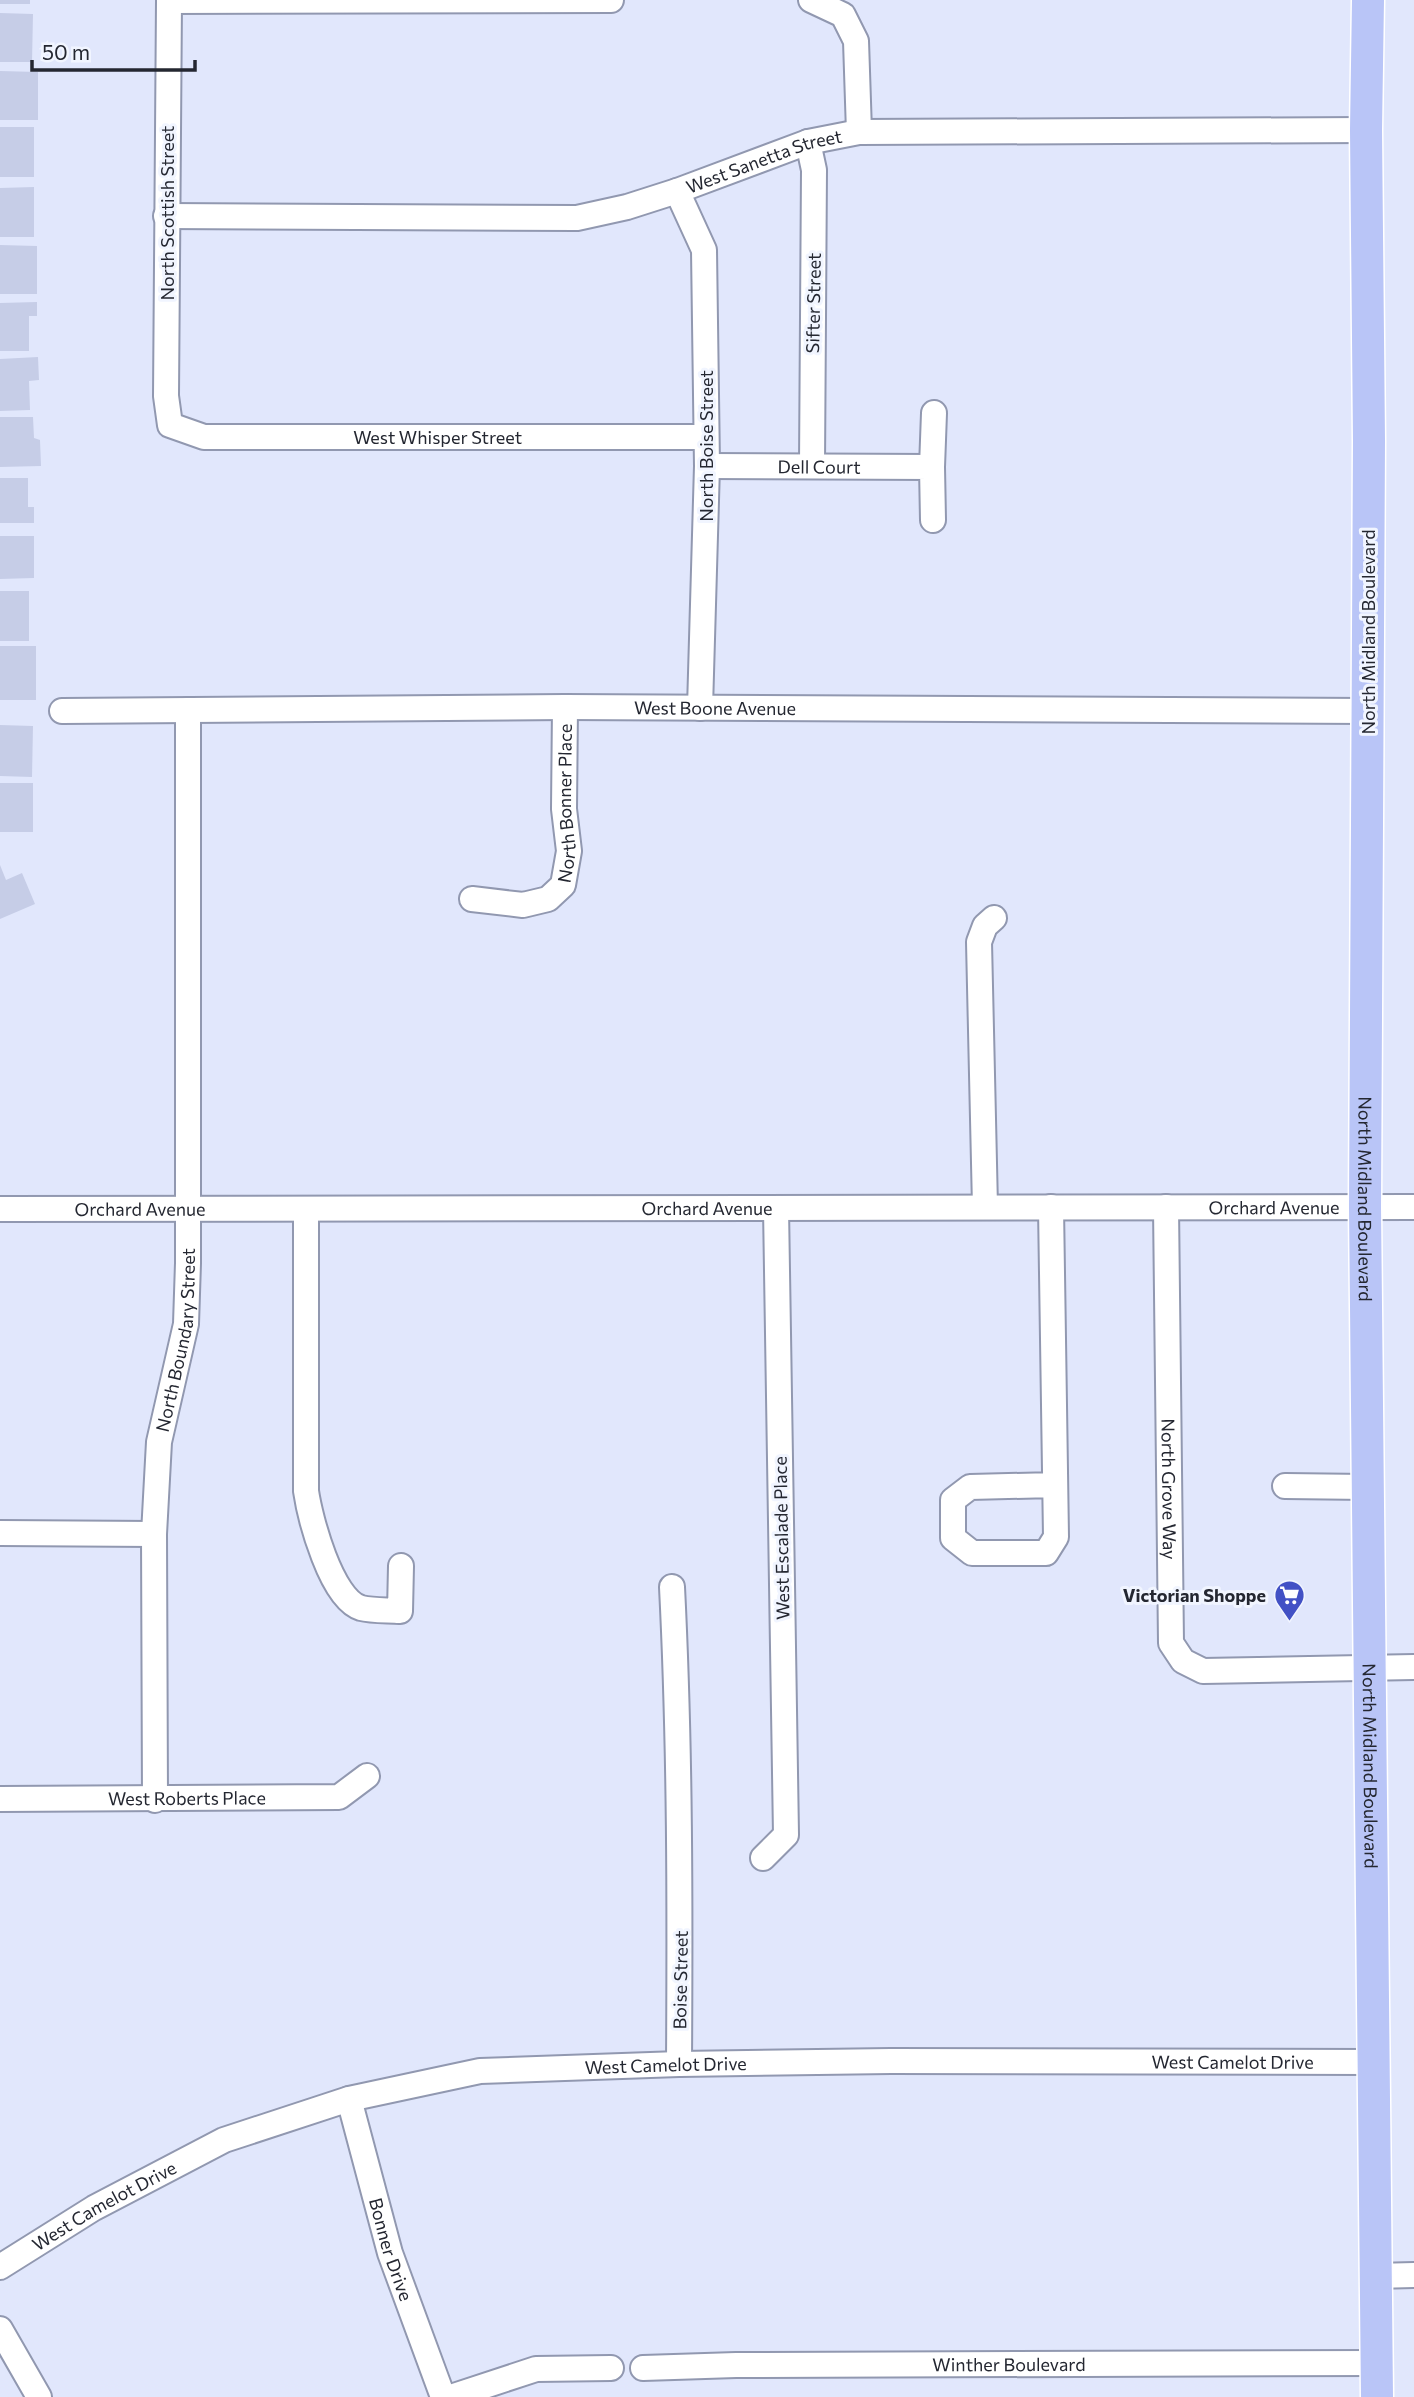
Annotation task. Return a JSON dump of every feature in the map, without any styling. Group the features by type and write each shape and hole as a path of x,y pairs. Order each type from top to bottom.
{"main road":[{"name":"North Midland Boulevard","path":"1368,0 1365,1207 1377,2397"}],"street":[{"path":"169,1 611,0"},
{"path":"811,0 843,15 856,41 859,132"},
{"name":"North Scottish Street","path":"169,1 166,396 170,425"},
{"name":"West Sanetta Street","path":"166,216 577,218 627,207 677,191 808,142 859,132 1366,130"},
{"name":"Sifter Street","path":"808,142 814,170 811,465"},
{"name":"North Boise Street","path":"677,191 704,250 707,466 700,708"},
{"path":"933,520 934,413"},
{"name":"West Whisper Street","path":"170,425 204,437 706,437"},
{"name":"Dell Court","path":"707,466 932,467"},
{"name":"West Boone Avenue","path":"62,711 565,707 1368,711"},
{"name":"North Bonner Place","path":"472,899 523,905 548,899 563,885 569,851 564,808 565,707"},
{"name":"North Boundary Street","path":"155,1800 154,1534 159,1442 186,1324 188,710"},
{"path":"985,1207 979,942 985,926 994,918"},
{"path":"1051,1207 1056,1537 1046,1553 972,1553 953,1538 953,1500 970,1487 1055,1485"},
{"name":"North Grove Way","path":"1166,1207 1171,1643 1183,1661 1203,1671 1414,1667"},
{"name":"Orchard Avenue","path":"0,1209 1414,1207"},
{"name":"West Escalade Place","path":"763,1858 786,1835 776,1208"},
{"path":"306,1210 306,1491 309,1514 319,1550 346,1597 359,1608 400,1611 401,1566"},
{"path":"1285,1486 1367,1487"},
{"path":"0,1533 154,1534"},
{"name":"Boise Street","path":"672,1587 681,1895 679,2064"},
{"name":"West Roberts Place","path":"0,1800 339,1797 367,1776"},
{"name":"West Camelot Drive","path":"0,2267 94,2208 223,2140 349,2099 480,2071 679,2064 891,2061 1373,2062"},
{"name":"Bonner Drive","path":"349,2099 390,2253 443,2397"},
{"path":"1375,2276 1414,2275"},
{"path":"0,2329 39,2397"},
{"name":"Winther Boulevard","path":"643,2368 736,2365 1376,2363"},
{"path":"451,2397 536,2370 611,2368"}],"building":[{"path":"0,0 30,0 30,4 0,4"},
{"path":"0,13 33,14 32,62 0,62"},
{"path":"0,71 38,72 38,120 0,120"},
{"path":"0,127 34,127 34,177 0,177"},
{"path":"34,187 34,237 0,237 0,188"},
{"path":"0,245 37,246 37,294 0,294"},
{"path":"37,302 37,316 29,316 29,351 0,351 0,303"},
{"path":"38,357 39,380 29,381 30,410 0,411 0,359"},
{"path":"0,417 33,417 34,438 40,440 41,466 0,467"},
{"path":"0,478 28,478 28,507 34,507 34,523 0,523"},
{"path":"0,536 34,536 34,578 0,579"},
{"path":"0,591 29,591 29,641 0,641"},
{"path":"0,646 36,646 36,700 0,700"},
{"path":"0,725 33,726 32,777 0,776"},
{"path":"0,783 33,783 33,832 0,832"},
{"path":"0,865 6,880 22,873 35,904 0,919"}],"place":[{"name":"Victorian Shoppe","path":"1289,1622"}]}
